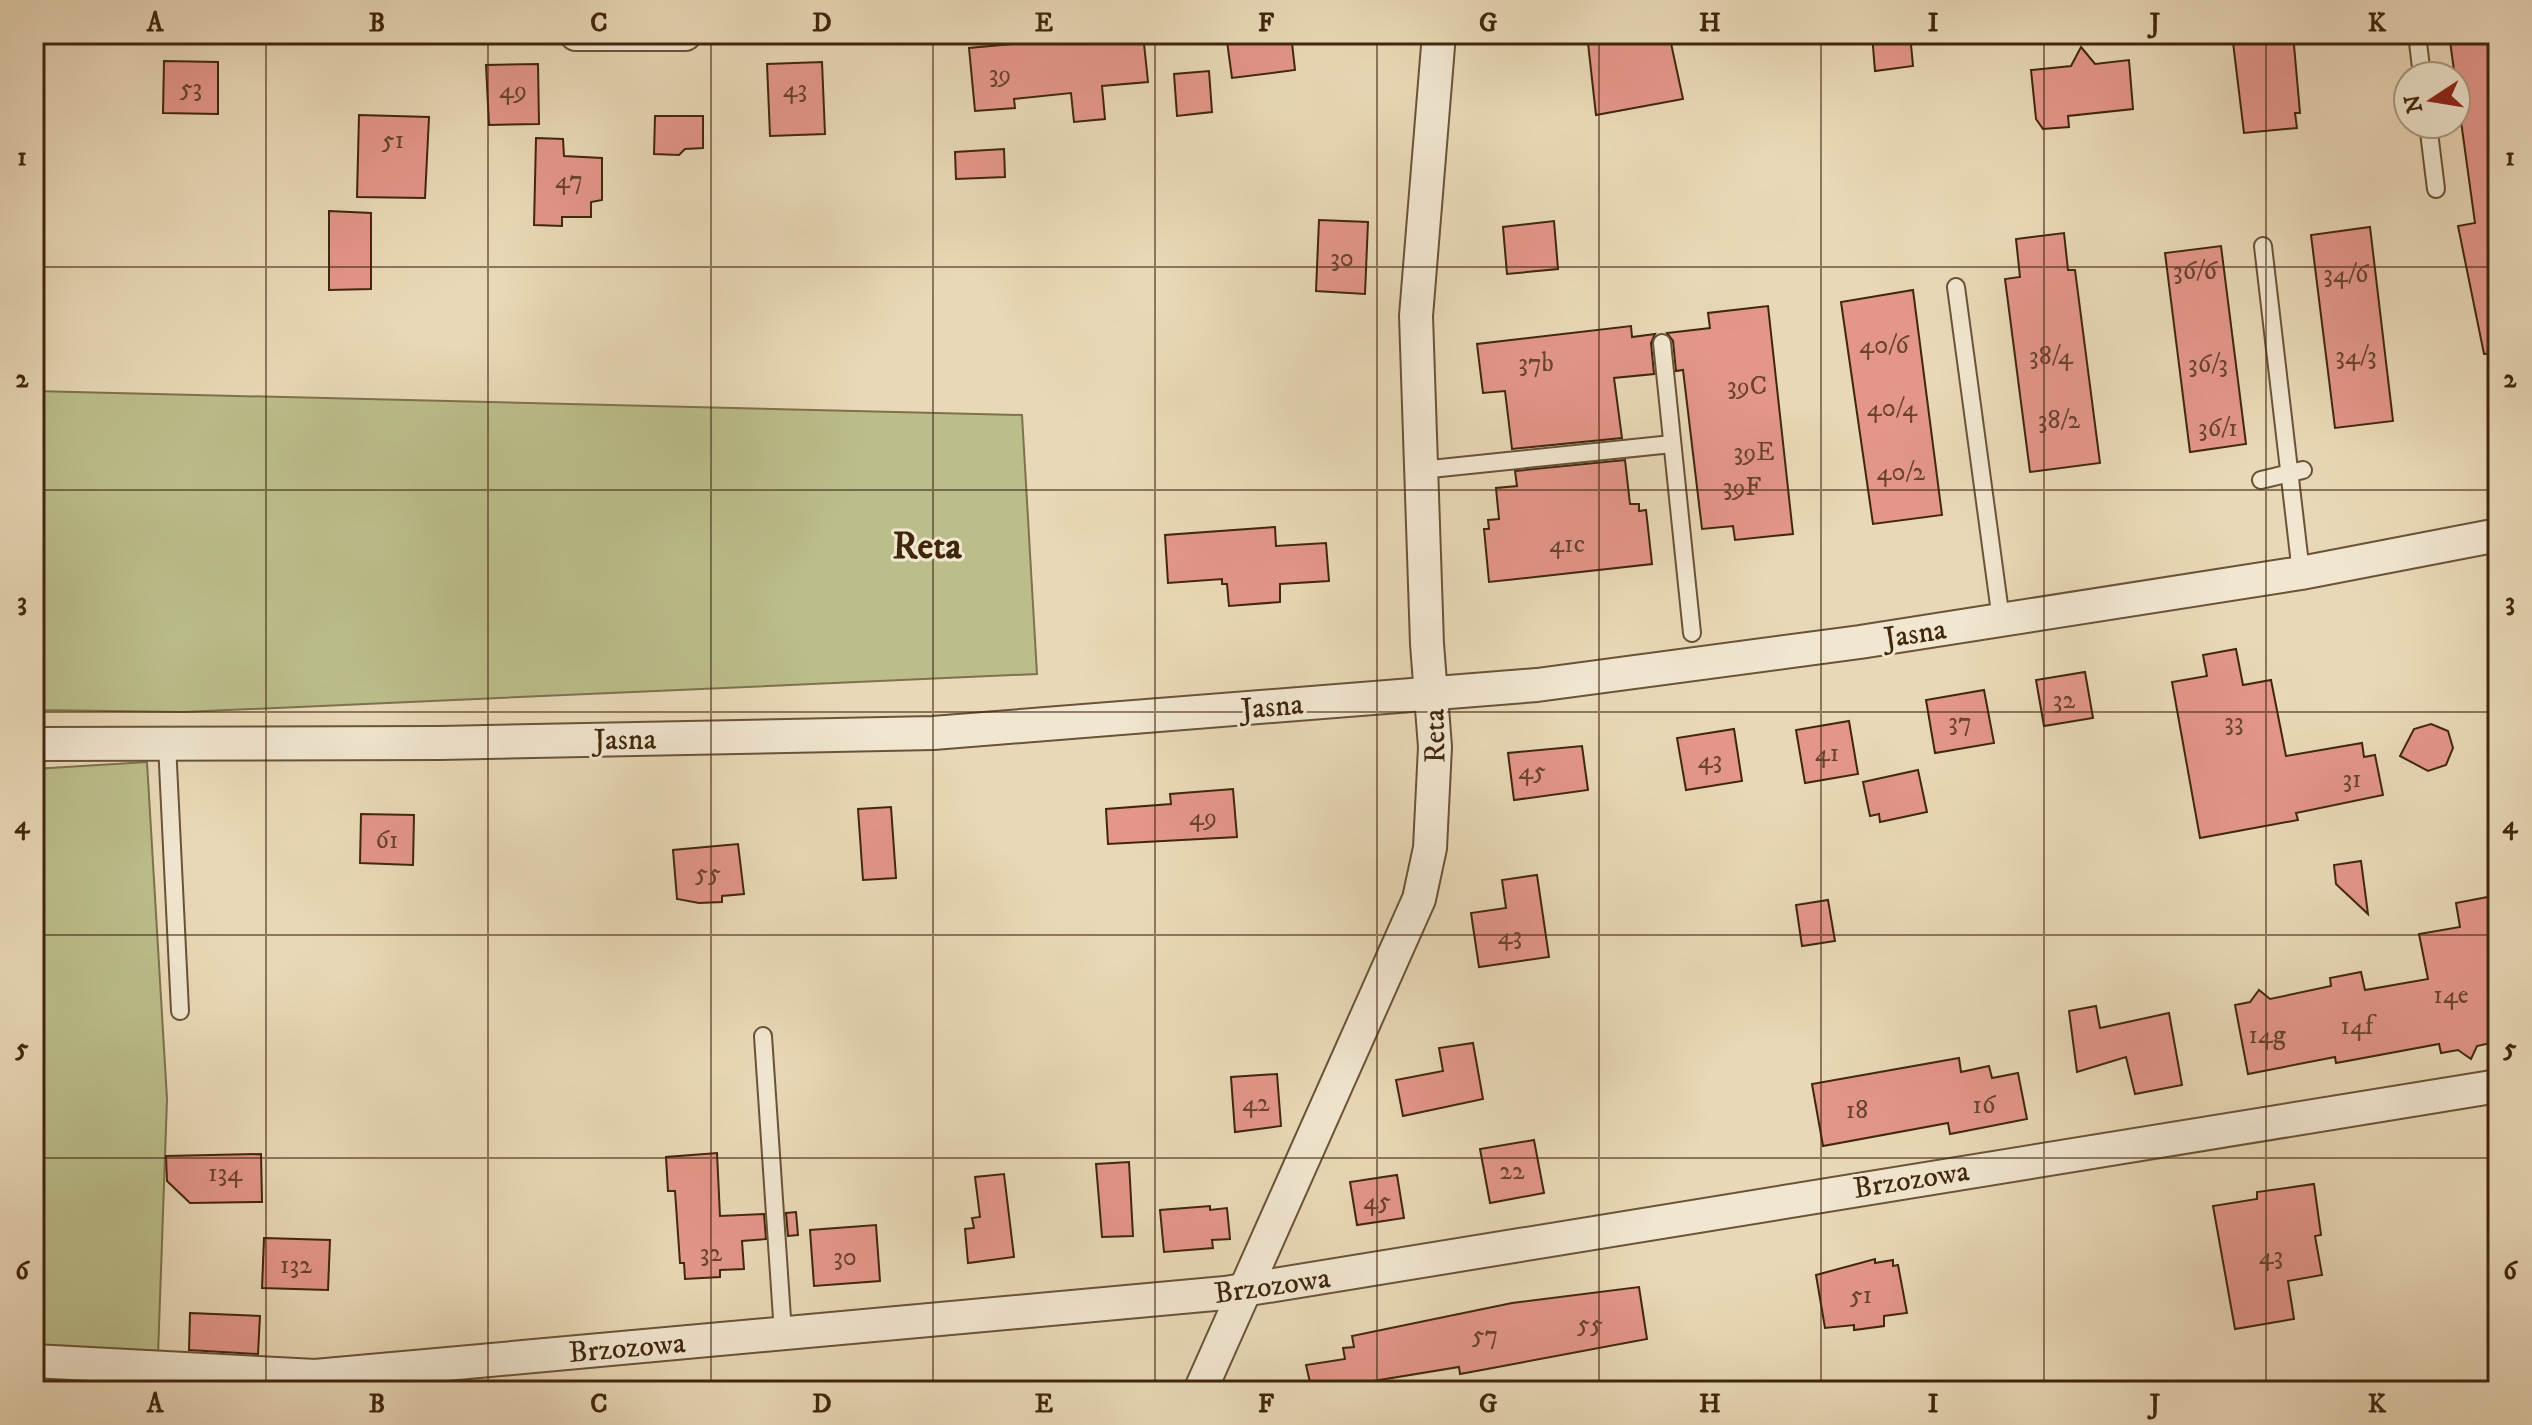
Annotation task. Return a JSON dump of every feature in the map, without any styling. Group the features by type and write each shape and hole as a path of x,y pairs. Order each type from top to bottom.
{"street":[{"path":"576,34 685,34"},
{"name":"Reta","path":"1200,1391 1419,899 1430,848 1435,790 1433,693 1427,644 1416,316 1439,34"},
{"name":"Jasna","path":"34,744 440,743 933,733 1433,693 1598,677 2001,620 2301,573 2498,535"},
{"name":"Brzozowa","path":"34,1361 315,1376 1243,1291 2498,1086"}],"lane":[{"path":"2417,34 2420,60"},
{"path":"2430,140 2436,189"},
{"path":"2263,246 2296,471 2301,573"},
{"path":"1956,287 2001,620"},
{"path":"1662,343 1692,633"},
{"path":"1421,470 1672,444"},
{"path":"2261,480 2296,471"},
{"path":"167,744 180,1011"},
{"path":"763,1036 783,1333"}],"green space":[{"path":"34,391 1022,415 1037,674 184,712 34,710"},
{"path":"147,762 167,1099 158,1356 34,1348 34,769"}],"building":[{"path":"1143,34 1148,82 1102,86 1105,119 1074,122 1071,93 1014,99 1015,108 975,111 969,48"},
{"path":"1226,34 1291,34 1295,70 1232,78"},
{"path":"1587,34 1669,34 1683,99 1596,115"},
{"path":"1872,34 1910,34 1913,66 1875,71"},
{"path":"2232,34 2293,34 2300,113 2295,113 2297,128 2244,133"},
{"path":"2449,34 2498,34 2498,353 2484,354 2458,226 2475,223 2464,140 2472,140 2472,60 2453,60"},
{"path":"2081,47 2095,64 2129,60 2133,109 2068,116 2069,127 2043,129 2036,119 2031,70 2071,66"},
{"path":"164,61 218,62 218,114 163,113"},
{"path":"822,62 825,134 770,136 767,64"},
{"path":"538,64 539,124 489,125 486,65"},
{"path":"1209,71 1212,112 1177,116 1174,74"},
{"path":"359,115 429,117 425,198 357,197"},
{"path":"655,116 703,116 703,148 685,149 679,155 654,154"},
{"path":"536,138 563,139 564,156 602,158 602,200 591,202 591,217 562,217 562,226 534,225"},
{"path":"1004,149 1005,177 956,179 955,152"},
{"path":"329,211 371,213 371,289 329,290"},
{"path":"1319,220 1368,222 1365,294 1316,291"},
{"path":"1554,221 1558,269 1507,274 1503,227"},
{"path":"2370,227 2393,421 2335,428 2311,235"},
{"path":"2064,233 2068,270 2075,270 2100,463 2030,472 2005,279 2020,277 2016,239"},
{"path":"2221,246 2246,444 2190,452 2165,253"},
{"path":"1913,290 1942,515 1873,524 1841,302"},
{"path":"1768,306 1793,534 1735,540 1733,526 1702,529 1683,370 1676,371 1673,341 1667,333 1710,328 1708,313"},
{"path":"1631,326 1632,337 1655,334 1651,343 1654,374 1614,378 1622,438 1512,449 1505,391 1483,393 1477,344"},
{"path":"1625,460 1630,504 1639,504 1639,511 1646,510 1652,564 1489,582 1484,529 1489,529 1488,520 1499,519 1496,488 1517,486 1515,471"},
{"path":"1275,527 1276,546 1326,543 1329,581 1280,584 1280,602 1229,606 1227,584 1222,584 1222,579 1168,583 1165,535"},
{"path":"2236,649 2243,685 2271,680 2286,756 2362,743 2364,757 2375,755 2383,795 2296,813 2298,820 2200,838 2172,682 2207,676 2203,655"},
{"path":"2085,672 2093,718 2044,726 2036,680"},
{"path":"1984,690 1994,743 1935,753 1926,700"},
{"path":"1849,721 1858,774 1805,783 1796,730"},
{"path":"2431,724 2448,731 2453,748 2446,765 2428,771 2400,756 2414,729"},
{"path":"1734,729 1742,781 1686,790 1677,738"},
{"path":"1582,746 1588,790 1514,800 1508,753"},
{"path":"1918,770 1927,812 1880,822 1879,814 1870,816 1863,782"},
{"path":"1233,789 1237,837 1108,844 1106,809 1171,804 1170,794"},
{"path":"891,807 896,878 863,880 858,809"},
{"path":"361,814 414,815 413,865 360,863"},
{"path":"738,844 744,894 722,896 722,902 699,903 677,899 673,850"},
{"path":"2361,861 2368,914 2336,884 2334,865"},
{"path":"1537,875 1549,957 1479,967 1471,913 1506,908 1502,880"},
{"path":"2498,895 2498,1005 2489,1007 2495,1042 2477,1046 2471,1059 2458,1050 2441,1053 2439,1044 2336,1063 2335,1057 2248,1074 2235,1005 2250,1002 2259,990 2270,999 2331,986 2330,978 2361,972 2365,990 2428,979 2419,934 2460,927 2456,903"},
{"path":"1828,900 1835,941 1802,946 1796,905"},
{"path":"2096,1006 2100,1028 2169,1013 2182,1085 2135,1094 2126,1057 2077,1072 2069,1011"},
{"path":"1473,1043 1483,1099 1403,1116 1396,1080 1443,1071 1439,1048"},
{"path":"1959,1058 1961,1072 1989,1066 1992,1078 2018,1073 2027,1119 1950,1134 1948,1123 1823,1146 1812,1084"},
{"path":"1277,1074 1281,1126 1235,1132 1231,1077"},
{"path":"1534,1140 1544,1193 1490,1203 1480,1149"},
{"path":"717,1153 720,1216 764,1214 766,1239 742,1241 744,1269 720,1270 720,1277 685,1279 684,1263 680,1263 675,1191 668,1191 666,1157"},
{"path":"261,1154 262,1202 190,1203 167,1181 166,1156"},
{"path":"1129,1162 1133,1236 1102,1237 1096,1164"},
{"path":"1004,1174 1014,1257 968,1263 965,1229 974,1228 972,1218 980,1217 975,1177"},
{"path":"1397,1175 1404,1218 1357,1225 1350,1182"},
{"path":"2314,1184 2321,1235 2315,1236 2322,1275 2288,1281 2294,1319 2235,1329 2213,1206 2257,1199 2257,1192"},
{"path":"1210,1206 1210,1210 1227,1208 1230,1239 1212,1240 1213,1248 1164,1252 1160,1210"},
{"path":"796,1212 798,1235 788,1236 786,1213"},
{"path":"876,1225 880,1281 814,1286 810,1230"},
{"path":"264,1238 330,1240 328,1290 262,1288"},
{"path":"1875,1259 1875,1263 1893,1260 1893,1266 1898,1265 1907,1313 1884,1316 1884,1326 1854,1330 1854,1325 1825,1328 1816,1275"},
{"path":"1639,1287 1647,1339 1460,1374 1459,1367 1312,1391 1306,1365 1345,1359 1343,1348 1354,1347 1352,1336 1512,1303"},
{"path":"190,1313 260,1316 258,1354 189,1350"}],"district":[{"name":"Reta","path":"927,545"}]}
